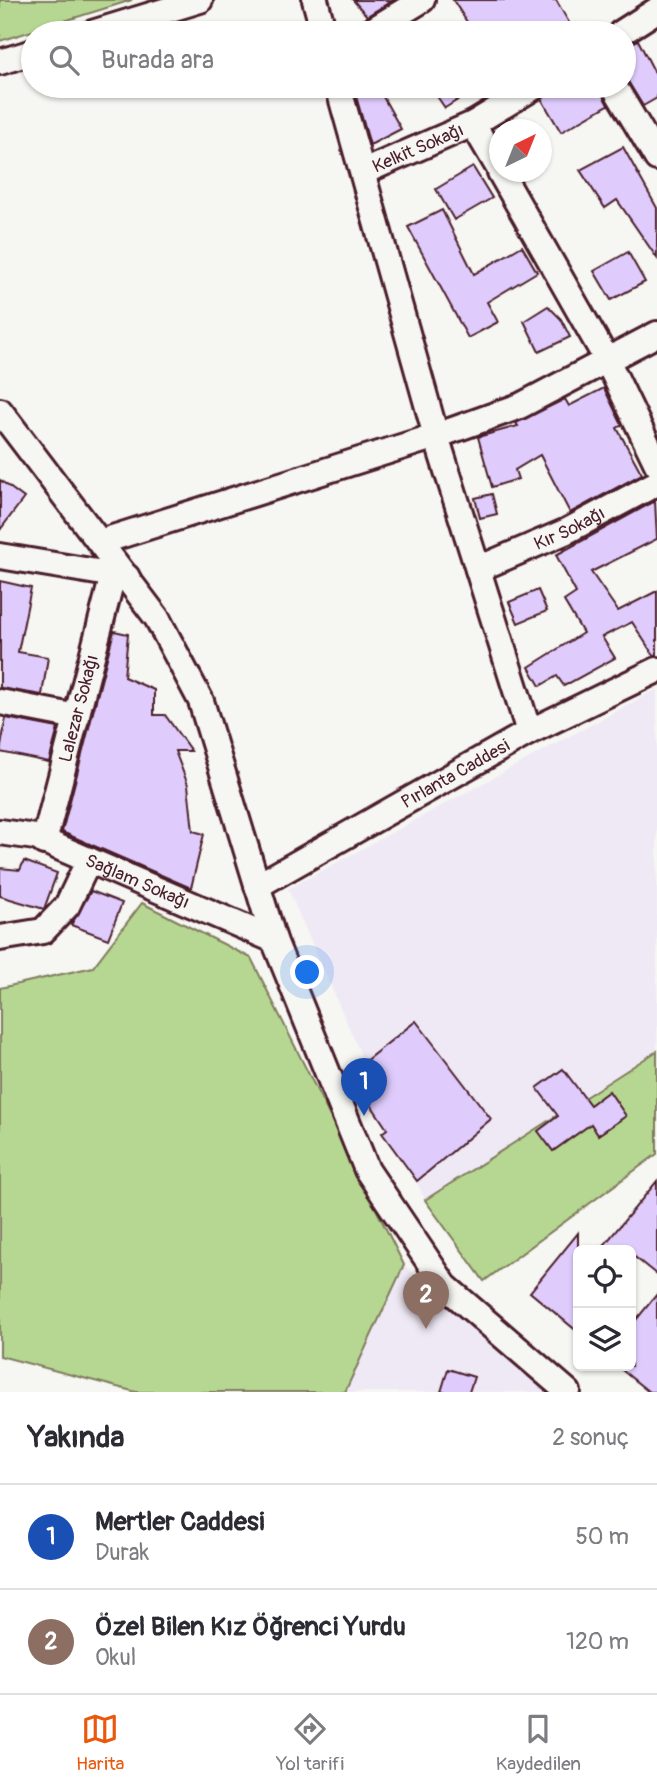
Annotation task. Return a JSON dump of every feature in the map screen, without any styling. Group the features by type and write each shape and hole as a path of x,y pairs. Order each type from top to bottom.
{"street":[{"path":"131,21 200,0"},
{"path":"315,0 321,21"},
{"path":"388,21 422,0"},
{"path":"636,23 657,10"},
{"path":"0,62 21,55"},
{"path":"341,98 436,436 529,732"},
{"name":"Kelkit Sokağı","path":"363,172 473,124 516,98"},
{"path":"621,98 657,158"},
{"path":"473,124 489,152"},
{"path":"506,182 607,360 657,464"},
{"path":"100,542 436,436 520,406 657,334"},
{"path":"0,411 100,542 120,576 157,618 201,701 274,940 367,1170 445,1286 568,1392"},
{"name":"Kır Sokağı","path":"478,569 567,531 657,483"},
{"path":"0,556 120,576"},
{"name":"Lalezar Sokağı","path":"44,842 77,717 120,576"},
{"name":"Pırlanta Caddesi","path":"257,886 529,732 657,670"},
{"path":"0,702 77,717"},
{"name":"Sağlam Sokağı","path":"0,832 44,842 274,940"},
{"path":"0,938 43,931 67,906 89,860"}],"shaded area":[{"path":"657,689 657,1051 425,1200 288,889"},
{"path":"404,1265 550,1392 345,1392"}],"green space":[{"path":"0,0 132,0 64,21 21,21 21,34 0,41"},
{"path":"142,903 251,958 404,1265 345,1392 136,1392 0,1356 0,988 93,967"},
{"path":"657,1051 657,1154 484,1281 425,1200"}],"building":[{"path":"353,0 393,0 367,16"},
{"path":"453,0 556,0 568,21 466,21"},
{"path":"638,40 657,77 657,98 643,106 636,95"},
{"path":"356,98 384,98 401,129 370,145"},
{"path":"438,98 461,98 445,108"},
{"path":"604,98 608,105 561,132 542,100"},
{"path":"623,147 657,208 657,258 617,200 605,208 580,170"},
{"path":"473,167 492,198 454,220 436,189"},
{"path":"442,210 474,274 522,246 537,272 487,302 498,322 468,338 408,227"},
{"path":"628,252 645,282 611,300 594,271"},
{"path":"548,306 561,319 570,337 539,352 524,321"},
{"path":"604,388 622,425 617,428 642,474 570,513 540,455 515,470 518,479 492,487 478,437 518,426 516,423 565,399 569,406"},
{"path":"0,480 24,498 0,530"},
{"path":"492,494 497,514 480,518 475,498"},
{"path":"655,501 657,539 591,572 618,611 657,591 657,655 654,656 632,622 602,637 615,658 564,686 557,676 540,686 529,667 583,633 564,601 576,593 556,555"},
{"path":"0,581 31,588 18,652 48,657 42,695 0,688"},
{"path":"538,590 547,611 518,623 509,602"},
{"path":"114,631 128,634 124,677 154,690 154,715 165,715 191,751 175,751 188,785 193,831 204,834 191,888 62,832"},
{"path":"6,718 58,728 49,762 0,752"},
{"path":"24,861 57,873 44,909 0,896 0,868 20,870"},
{"path":"91,891 122,903 108,939 71,925"},
{"path":"416,1021 491,1119 417,1181 382,1133 387,1129 350,1073"},
{"path":"563,1069 590,1105 609,1091 626,1116 598,1135 591,1124 553,1151 538,1131 558,1116 537,1088"},
{"path":"657,1181 657,1275 636,1258 636,1245 604,1245"},
{"path":"578,1233 578,1245 573,1245 573,1328 530,1292"},
{"path":"657,1294 657,1392 649,1392 623,1371 636,1371 636,1320"},
{"path":"448,1369 474,1377 469,1392 441,1392"}],"place":[{"name":"Mertler Caddesi","path":"364,1116"},
{"name":"Özel Bilen Kız Öğrenci Yurdu","path":"426,1329"}]}
